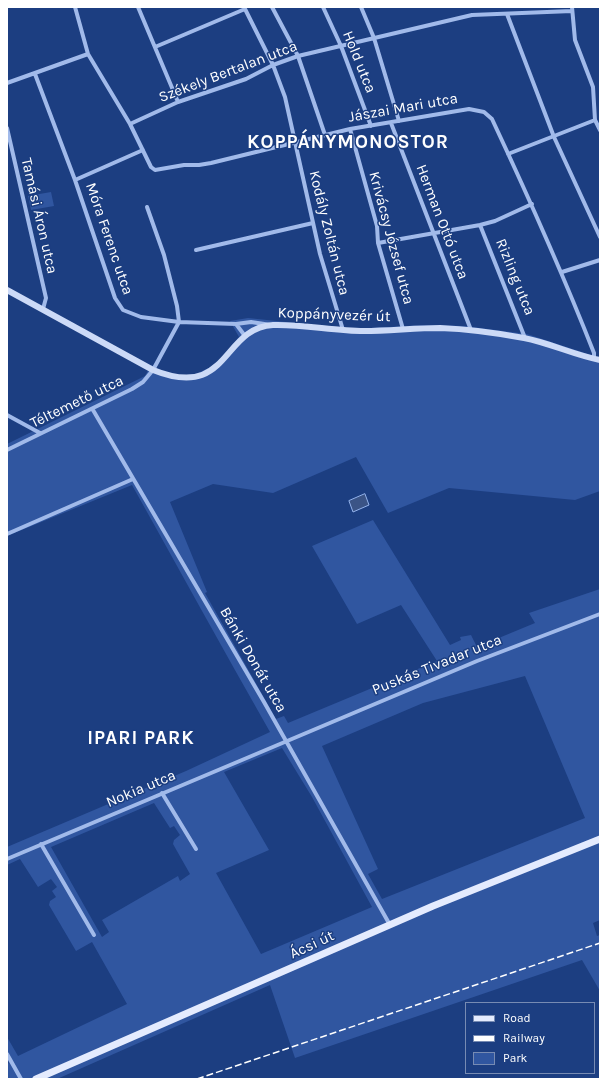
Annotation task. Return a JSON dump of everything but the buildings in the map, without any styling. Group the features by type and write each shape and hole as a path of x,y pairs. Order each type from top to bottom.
{"main road":[{"name":"Ácsi út","path":"36,1079 284,973 390,924 600,839"}],"street":[{"name":"Jászai Mari utca","path":"75,7 88,54 130,124 151,167 158,170 184,165 199,165 326,135 399,121 469,109 484,112 492,119 532,204 562,272 597,360"},
{"path":"138,7 178,102"},
{"path":"272,7 298,56 326,135"},
{"name":"Hold utca","path":"323,7 341,46 371,126"},
{"path":"361,7 374,38 399,121"},
{"path":"155,47 244,8"},
{"name":"Kodály Zoltán utca","path":"244,8 273,65 285,97 312,223 343,330"},
{"path":"572,9 575,40 593,87 595,120 600,130"},
{"name":"Székely Bertalan utca","path":"130,124 178,102 246,80 273,65 298,56 472,15 572,9"},
{"path":"507,14 554,136 600,237"},
{"path":"7,83 88,54"},
{"name":"Móra Ferenc utca","path":"34,74 76,180 119,306 133,315 179,322 236,324 260,322 273,325"},
{"path":"595,112 600,110"},
{"path":"508,154 595,120"},
{"name":"Herman Ottó utca","path":"391,123 471,330"},
{"name":"Tamási Áron utca","path":"7,128 46,298 43,309"},
{"name":"Krivácsy József utca","path":"350,130 377,226 378,243 403,329"},
{"name":"Móra Ferenc utca","path":"76,180 143,150"},
{"path":"378,243 480,225 495,221 532,204"},
{"path":"147,207 164,255 177,306 179,322"},
{"path":"196,250 312,223"},
{"name":"Rizling utca","path":"480,225 525,338"},
{"path":"562,272 600,260"},
{"name":"Koppányvezér út","path":"7,290 153,370 180,378 203,374 219,366 245,336 258,329 273,325 364,331 403,329 471,330 525,338 597,360"},
{"name":"Téltemető utca","path":"7,450 40,433 93,410 138,386 153,370 179,322"},
{"path":"236,324 245,336"},
{"name":"Bánki Donát utca","path":"93,410 390,924"},
{"path":"7,415 40,433"},
{"path":"7,534 133,479"},
{"name":"Puskás Tivadar utca","path":"286,742 477,661 600,614"},
{"name":"Nokia utca","path":"7,860 41,844 286,742"},
{"path":"162,793 196,849"},
{"path":"41,844 94,935"},
{"path":"7,1054 21,1079"}],"green space":[{"path":"51,192 54,206 31,210 28,196"},
{"path":"248,318 352,329 426,325 464,326 527,334 600,358 600,491 575,500 449,488 388,513 356,457 273,493 213,484 170,502 207,592 205,593 276,719 284,716 288,723 437,661 401,605 357,624 312,546 373,520 450,645 461,640 460,637 471,635 477,647 535,623 529,613 600,589 600,920 593,923 597,936 600,935 600,991 582,960 295,1058 270,985 57,1079 7,1079 7,1064 9,1063 7,1059 7,1037 18,1056 127,1004 92,942 76,951 49,905 50,901 56,897 52,891 57,887 51,879 38,887 20,859 7,865 7,847 186,771 270,732 132,485 7,536 7,444 145,376 151,365 167,373 181,376 196,374 217,364 239,337 230,321","holes":["525,676 585,818 382,899 368,874 378,869 322,746 423,703","282,748 312,797 372,907 261,954 216,873 269,850 224,772","154,803 170,828 174,826 180,835 174,840 173,844 190,874 180,881 178,876 102,920 109,932 102,937 51,847"]}],"shaded area":[{"path":"365,494 369,505 353,512 349,501"}],"railway":[{"path":"197,1079 600,943"}],"district":[{"name":"KOPPÁNYMONOSTOR","path":"348,143"},
{"name":"IPARI PARK","path":"141,739"}]}
